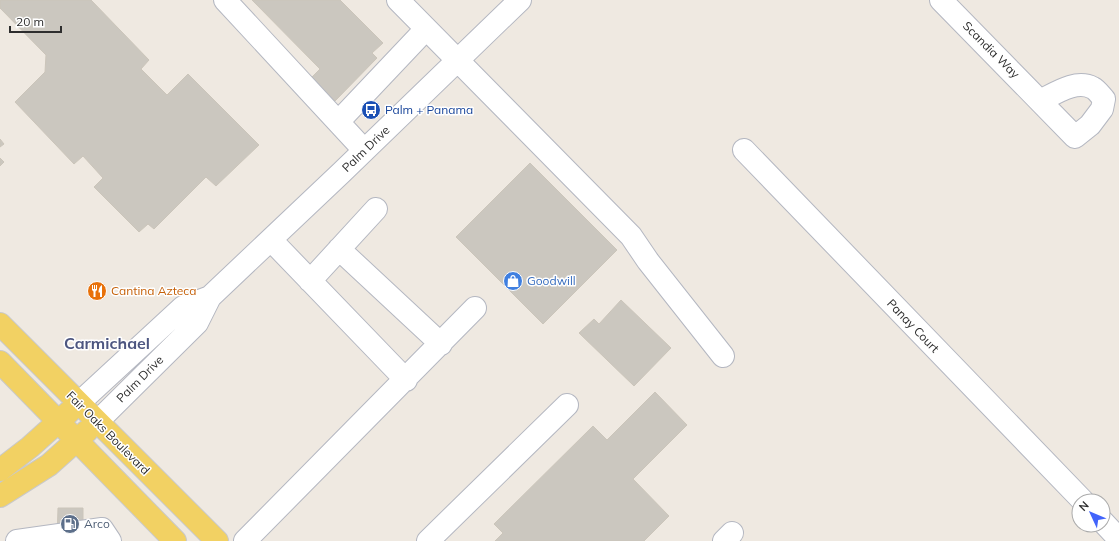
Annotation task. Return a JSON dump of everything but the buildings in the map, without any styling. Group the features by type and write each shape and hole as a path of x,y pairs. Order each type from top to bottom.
{"main road":[{"name":"Fair Oaks Boulevard","path":"0,324 217,541"},
{"path":"0,362 172,540"},
{"name":"Palm Drive","path":"0,470 30,447 79,403"},
{"path":"0,496 49,465 97,422"}],"street":[{"path":"225,0 364,150"},
{"path":"398,0 631,236 648,261 723,356"},
{"name":"Palm Drive","path":"97,422 197,323 210,297 520,0"},
{"name":"Scandia Way","path":"941,0 1040,101"},
{"path":"338,122 426,28"},
{"name":"Panay Court","path":"744,150 1074,493"},
{"path":"310,281 376,209"},
{"path":"271,240 406,380"},
{"path":"339,249 441,344"},
{"name":"Palm Drive","path":"79,403 183,307 210,297"},
{"path":"245,541 406,380 475,308"},
{"path":"428,541 567,405"},
{"path":"17,541 102,529 110,541"},
{"path":"1111,530 1119,539"},
{"path":"0,537 6,541"}],"place":[{"name":"Palm + Panama","path":"371,110"},
{"name":"Goodwill","path":"513,281"},
{"name":"Cantina Azteca","path":"97,291"},
{"name":"Arco","path":"70,524"}],"district":[{"name":"Carmichael","path":"107,343"}]}
